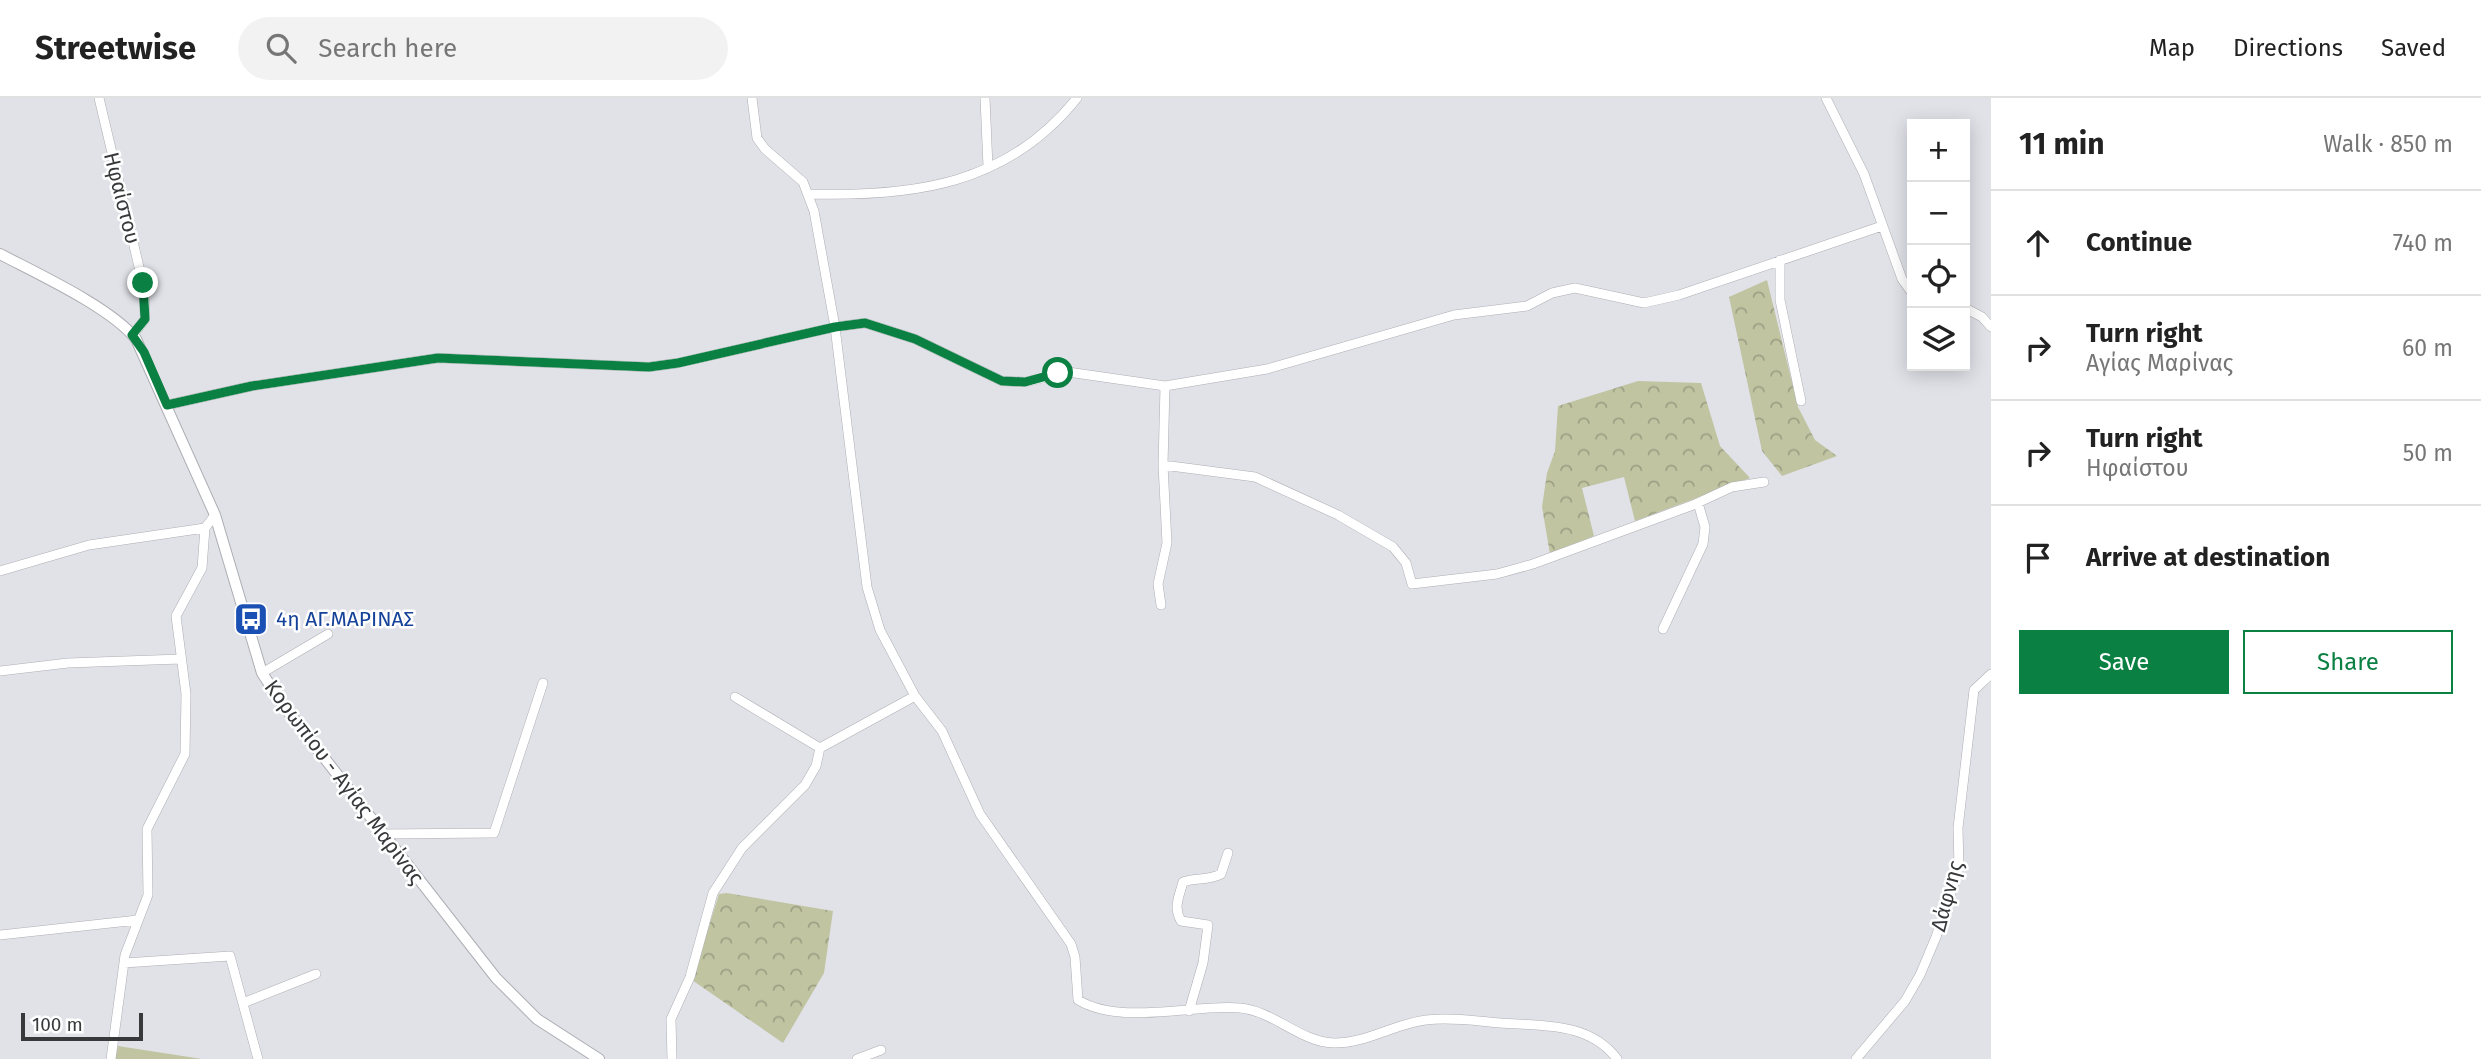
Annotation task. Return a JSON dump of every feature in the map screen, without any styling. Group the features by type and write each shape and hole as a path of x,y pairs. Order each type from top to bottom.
{"main road":[{"path":"0,254 60,286 132,335"},
{"name":"Κορωπίου - Αγίας Μαρίνας","path":"132,335 144,352 215,515 262,673 383,834 517,1002 599,1059"}],"street":[{"name":"Ηφαίστου","path":"99,98 144,288 145,319 132,335"},
{"path":"752,98 757,138 765,149 796,174 809,194 835,327 867,587 880,629 915,696 942,731 980,814 1071,944 1075,957 1078,1000 1100,1010 1254,1010 1318,1041 1331,1043 1372,1038 1425,1020 1462,1019 1543,1025 1569,1028 1592,1037 1617,1059"},
{"path":"985,98 988,167"},
{"path":"809,194 850,195 946,185 988,167 1038,138 1077,98"},
{"path":"1826,98 1864,174 1902,279 1907,286"},
{"path":"167,405 252,386 438,358 659,366 835,327 865,323 915,339 1002,381 1025,382 1068,372 1165,386 1267,369 1454,315 1527,306 1552,293 1575,289 1644,303 1679,295 1882,226"},
{"path":"1780,260 1780,300 1801,401"},
{"path":"1970,311 1982,317 1991,327"},
{"path":"1161,605 1158,584 1167,542 1163,464 1165,386"},
{"path":"1163,464 1255,477 1338,515 1393,547 1406,563 1412,584 1509,571 1698,503 1731,487 1764,482"},
{"path":"1663,629 1703,544 1705,527 1698,503"},
{"path":"111,1059 124,963 148,895 147,829 185,754 186,694 176,616 202,568 205,528 215,515"},
{"path":"0,571 89,545 205,528"},
{"path":"262,673 328,634"},
{"path":"0,671 68,663 181,659"},
{"name":"Δάφνης","path":"1856,1059 1905,1001 1936,937 1959,868 1958,828 1974,690 1991,674"},
{"path":"383,834 494,833 543,683"},
{"path":"672,1059 671,1019 690,978 713,893 743,848 805,785 816,766 820,748 915,696"},
{"path":"735,697 820,748"},
{"path":"1189,1011 1201,973 1209,925 1181,921 1177,913 1177,901 1183,882 1213,878 1221,874 1228,853"},
{"path":"0,935 138,920"},
{"path":"124,963 230,956 258,1059"},
{"path":"243,1003 316,974"},
{"path":"857,1059 881,1050"}],"green space":[{"path":"1767,280 1798,407 1815,440 1837,456 1782,476 1762,451 1729,297"},
{"path":"1638,381 1701,383 1720,446 1750,478 1635,521 1624,477 1582,488 1594,536 1550,554 1542,507 1547,473 1555,451 1558,406"},
{"path":"727,893 833,911 824,973 783,1043 692,980 719,894"},
{"path":"118,1046 202,1059 115,1059"}],"place":[{"name":"4η ΑΓ.ΜΑΡΙΝΑΣ","path":"251,619"}],"route":[{"path":"143,283 145,319 132,335 144,352 167,405 252,386 438,358 649,367 865,323 915,339 1002,381 1025,382 1058,373"}]}
